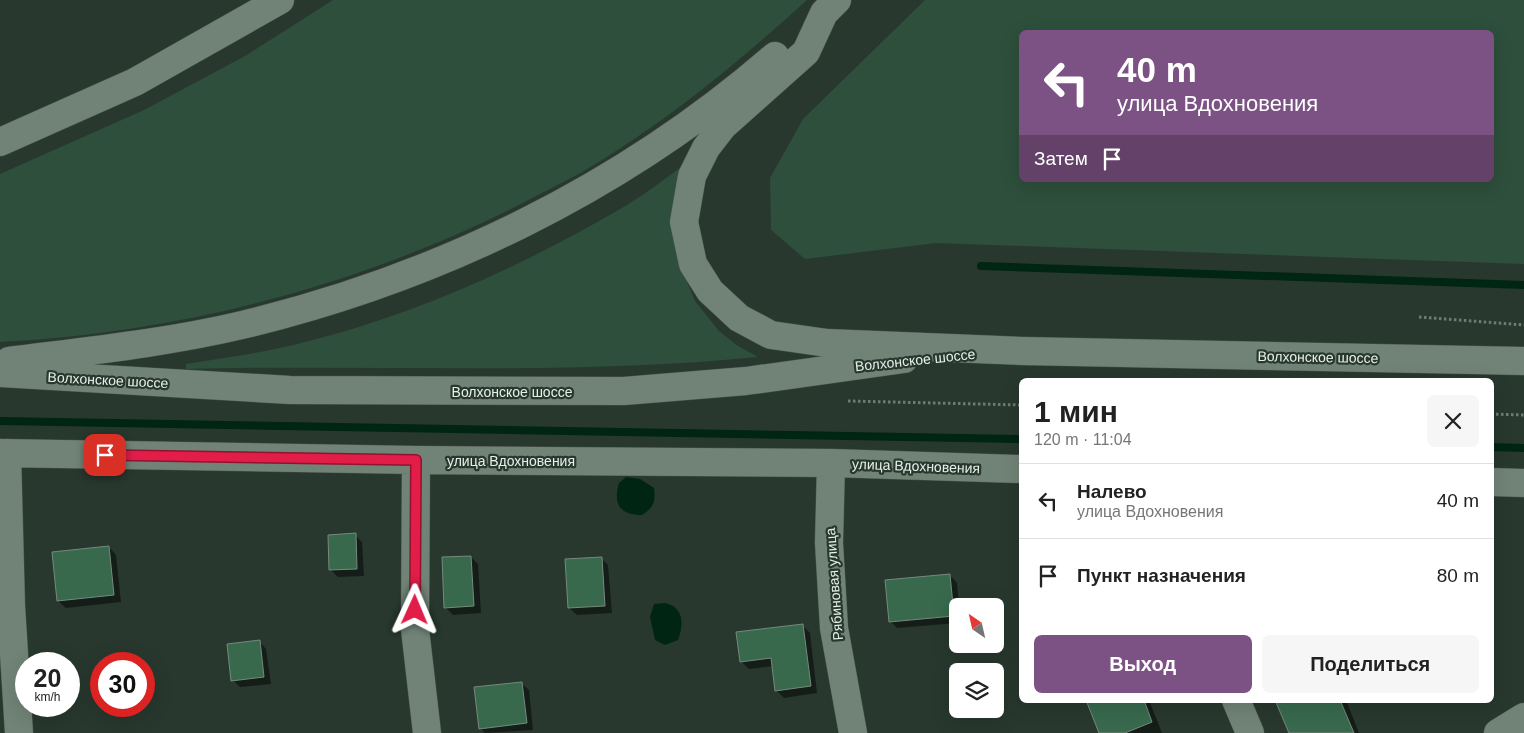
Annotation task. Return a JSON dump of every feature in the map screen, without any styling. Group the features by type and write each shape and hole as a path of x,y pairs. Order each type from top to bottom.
{"main road":[{"path":"0,142 135,82 280,0"},
{"path":"0,363 160,342 240,326 337,299 475,248 627,167 692,124 752,76 831,7"},
{"name":"Волхонское шоссе","path":"831,7 806,52 723,126 706,148 692,176 684,222 693,264 710,291 739,318 771,335 827,343 1023,351 1524,361"},
{"name":"Волхонское шоссе","path":"0,373 290,390 624,391 746,381 914,358 1023,351"},
{"path":"4,453 18,733"},
{"name":"улица Вдохновения","path":"4,453 416,460 831,463 1019,469"},
{"path":"416,460 415,629 427,733"},
{"name":"Рябиновая улица","path":"831,463 829,543 834,628 853,733"},
{"path":"1494,482 1524,483"},
{"path":"1237,703 1250,733"},
{"path":"1498,733 1524,717"}],"path":[{"path":"1419,318 1524,325"},
{"path":"848,401 1019,405"},
{"path":"1494,414 1524,415"}],"shaded area":[{"path":"333,0 807,0 704,88 623,147 587,169 475,226 411,253 277,298 139,327 70,337 0,342 0,174 144,110 245,56"},
{"path":"925,0 1524,0 1524,264 936,243 805,259 771,230 770,178 803,119"},
{"path":"692,159 680,265 695,301 719,331 738,346 758,357 687,363 544,368 186,369 186,364 297,344 383,319 425,304 508,268 588,227 636,200"},
{"path":"626,477 640,479 654,488 655,497 653,504 642,515 628,513 623,510 618,502 617,490 619,483"},
{"path":"665,603 676,608 682,622 678,640 665,645 655,640 650,617 654,604"}],"building":[{"path":"356,533 357,569 329,570 328,535"},
{"path":"109,546 114,595 57,601 52,552"},
{"path":"471,556 474,606 444,608 442,557"},
{"path":"602,557 605,606 568,608 565,559"},
{"path":"950,574 952,598 949,598 949,616 889,622 885,580"},
{"path":"803,624 811,686 775,691 771,658 740,662 736,632"},
{"path":"260,640 264,677 231,681 227,644"},
{"path":"522,682 527,723 479,729 474,687"},
{"path":"1087,703 1145,703 1152,722 1125,733 1099,733"},
{"path":"1276,703 1341,703 1354,733 1289,733"}],"waterway":[{"path":"981,266 1524,285"},
{"path":"0,421 1019,439"},
{"path":"1494,447 1524,448"}],"route":[{"path":"105,455 416,460 415,610"}]}
